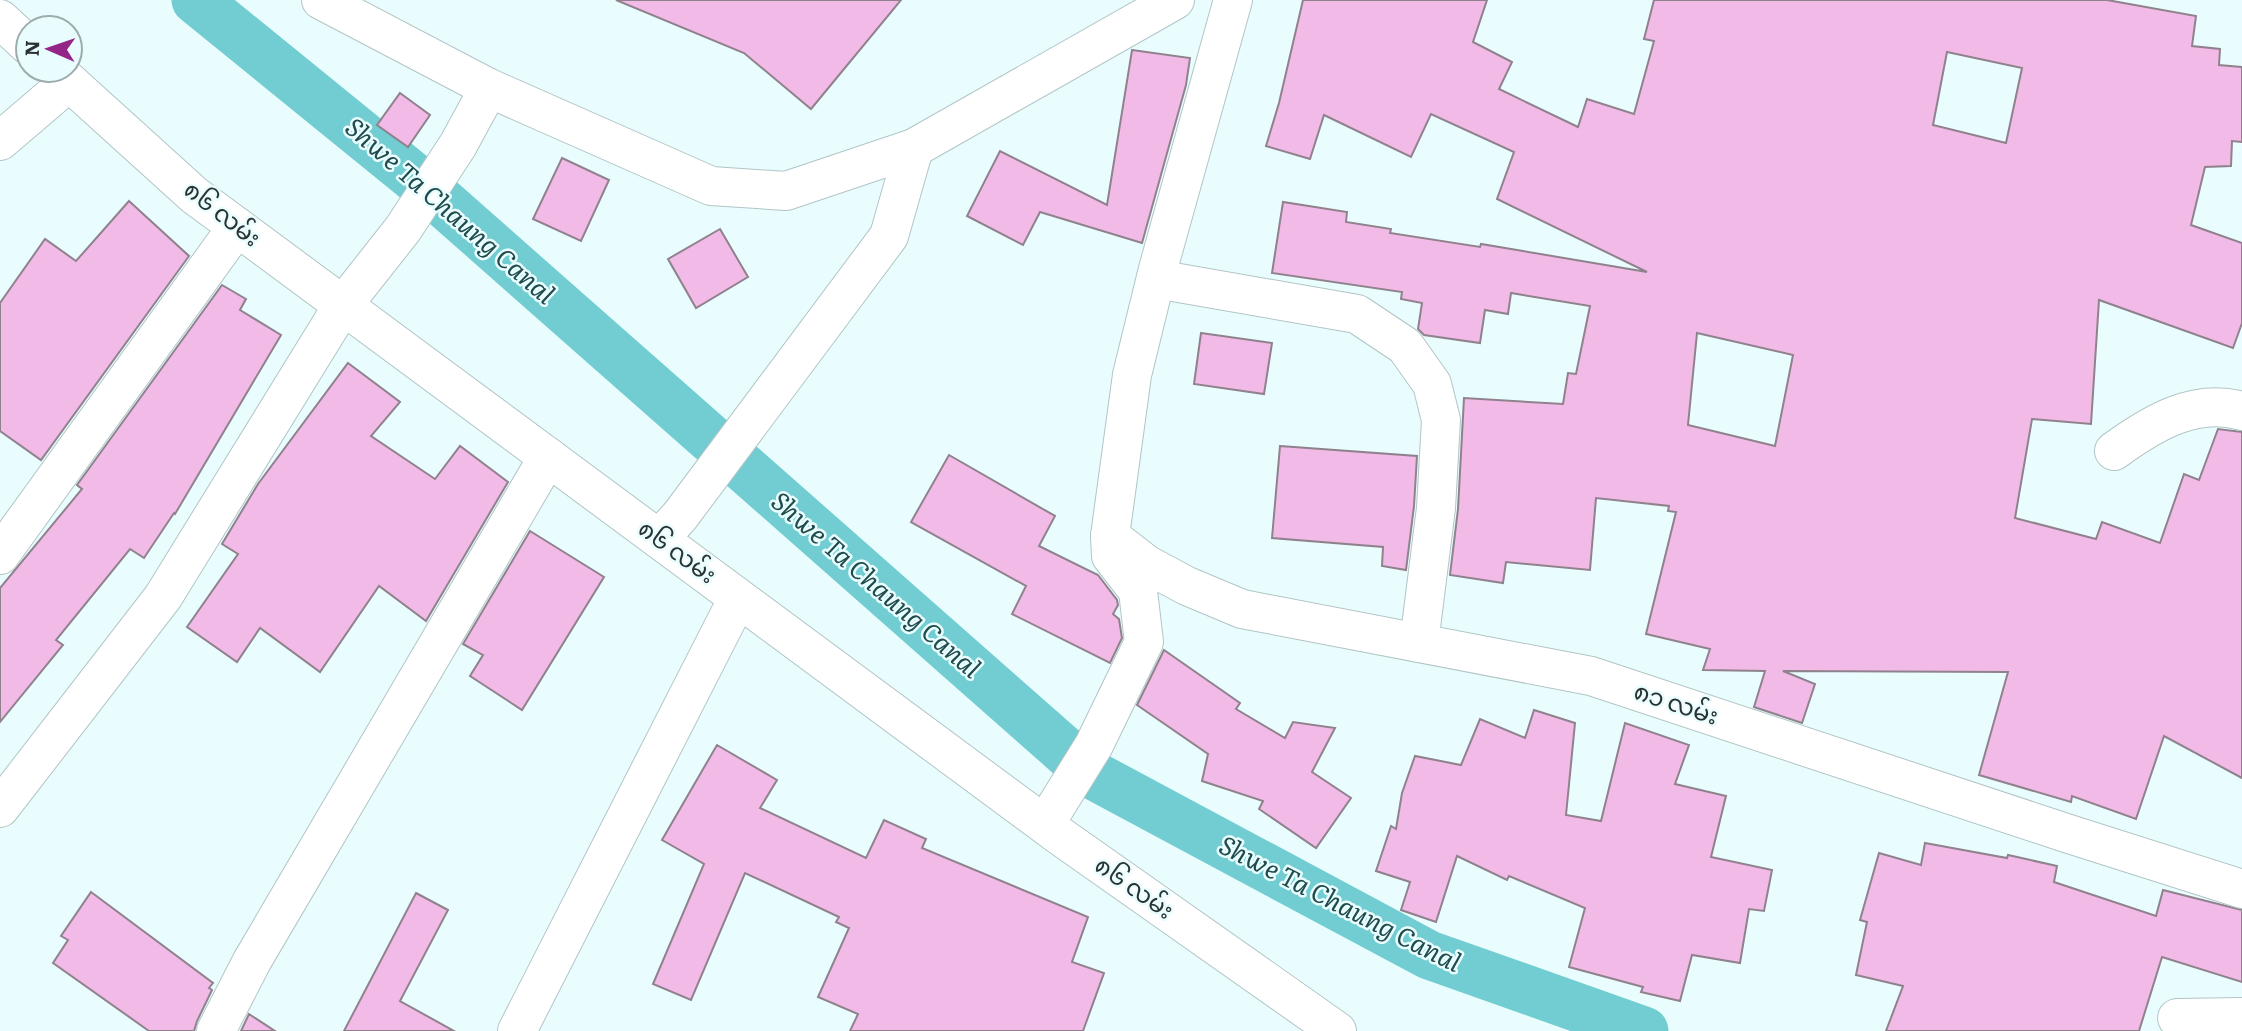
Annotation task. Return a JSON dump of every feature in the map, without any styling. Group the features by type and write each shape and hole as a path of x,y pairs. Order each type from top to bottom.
{"street":[{"path":"321,0 489,88 711,186 786,191 915,148 1175,0"},
{"path":"1054,809 1094,745 1144,642 1138,592 1111,556 1110,536 1132,375 1233,0"},
{"path":"0,19 14,32"},
{"path":"0,141 54,84"},
{"name":"၈၆ လမ်း","path":"71,84 194,195 738,598 1054,809 1319,1026"},
{"path":"0,808 163,597 343,305 403,229 458,145 489,88"},
{"path":"659,539 889,236 915,148"},
{"path":"0,555 237,227"},
{"path":"1156,279 1357,314 1405,346 1412,355 1432,384 1441,421 1436,508 1419,643"},
{"path":"2114,451 2144,429 2189,410 2224,406 2242,411"},
{"path":"216,1031 252,961 548,457"},
{"name":"၈၁ လမ်း","path":"1110,536 1146,564 1187,586 1242,610 1591,676 2242,889"},
{"path":"517,1031 738,598"},
{"path":"2177,1018 2242,1017"}],"building":[{"path":"616,0 901,0 811,109 744,53"},
{"path":"1303,0 1487,0 1473,42 1512,62 1499,89 1578,127 1587,99 1634,114 1654,41 1644,39 1654,0 2107,0 2196,16 2192,46 2220,49 2219,65 2242,67 2242,142 2232,141 2231,166 2205,167 2191,225 2242,243 2242,323 2233,348 2099,300 2091,424 2032,419 2015,518 2096,539 2102,522 2160,543 2184,474 2199,480 2218,429 2242,432 2242,778 2164,736 2136,819 2072,796 2071,802 1979,775 2008,672 1783,671 1815,684 1802,723 1754,707 1765,671 1703,670 1710,649 1646,634 1676,512 1668,511 1669,506 1596,498 1590,570 1506,562 1503,583 1450,575 1458,509 1464,398 1563,404 1568,373 1576,374 1590,306 1511,293 1508,314 1485,310 1480,343 1424,335 1418,329 1422,303 1401,299 1402,292 1272,273 1283,202 1347,212 1346,222 1391,229 1390,233 1480,247 1481,244 1647,272 1497,199 1514,152 1431,114 1411,157 1324,115 1310,159 1266,146","holes":["1947,52 2022,68 2006,143 1933,125","1697,333 1793,355 1775,446 1688,425"]},
{"path":"1132,50 1190,58 1186,85 1142,243 1040,212 1023,245 967,216 1000,151 1107,205"},
{"path":"400,93 430,115 408,147 377,125"},
{"path":"562,158 609,180 581,241 533,219"},
{"path":"129,201 189,256 41,460 0,431 0,303 45,239 76,261"},
{"path":"720,229 748,277 696,308 668,259"},
{"path":"222,285 246,299 240,310 281,335 175,514 144,558 130,549 56,640 63,645 0,722 0,588 82,489 77,485"},
{"path":"1201,333 1272,343 1264,394 1194,384"},
{"path":"348,363 400,402 371,436 435,479 460,446 508,482 426,621 379,586 320,672 260,628 237,662 187,627 238,554 222,544 258,484"},
{"path":"1280,446 1417,456 1406,570 1382,566 1383,547 1272,538"},
{"path":"949,455 1055,516 1039,546 1098,575 1117,600 1118,605 1113,614 1119,619 1122,638 1110,663 1012,614 1026,586 911,522"},
{"path":"530,531 604,577 522,710 470,676 483,655 463,644"},
{"path":"1164,650 1240,703 1236,709 1285,738 1293,722 1335,728 1312,772 1351,798 1316,848 1259,809 1263,801 1202,781 1208,754 1137,705"},
{"path":"1534,710 1575,723 1566,815 1601,821 1625,723 1689,745 1675,784 1726,796 1711,857 1772,870 1764,911 1749,909 1740,963 1692,955 1680,1001 1641,992 1643,987 1569,967 1585,908 1509,876 1507,880 1457,856 1436,922 1401,910 1410,882 1376,871 1391,826 1396,829 1402,793 1415,756 1461,765 1480,719 1525,738"},
{"path":"717,745 777,780 760,808 866,858 884,820 926,839 922,848 1088,917 1072,962 1104,973 1083,1031 850,1031 858,1014 818,997 849,928 836,922 839,917 745,873 691,1000 653,984 704,864 662,840"},
{"path":"1925,843 2007,858 2008,855 2057,866 2054,882 2156,916 2163,890 2242,910 2242,982 2162,957 2139,1031 1886,1031 1903,986 1856,975 1867,922 1860,920 1879,853 1921,865"},
{"path":"91,892 213,983 194,1031 149,1031 53,963 68,940 61,936"},
{"path":"416,893 448,910 400,1001 454,1031 344,1031"},
{"path":"249,1014 275,1031 241,1031"}],"waterway":[{"name":"Shwe Ta Chaung Canal","path":"196,0 415,178 1091,774 1429,955 1644,1031"}]}
